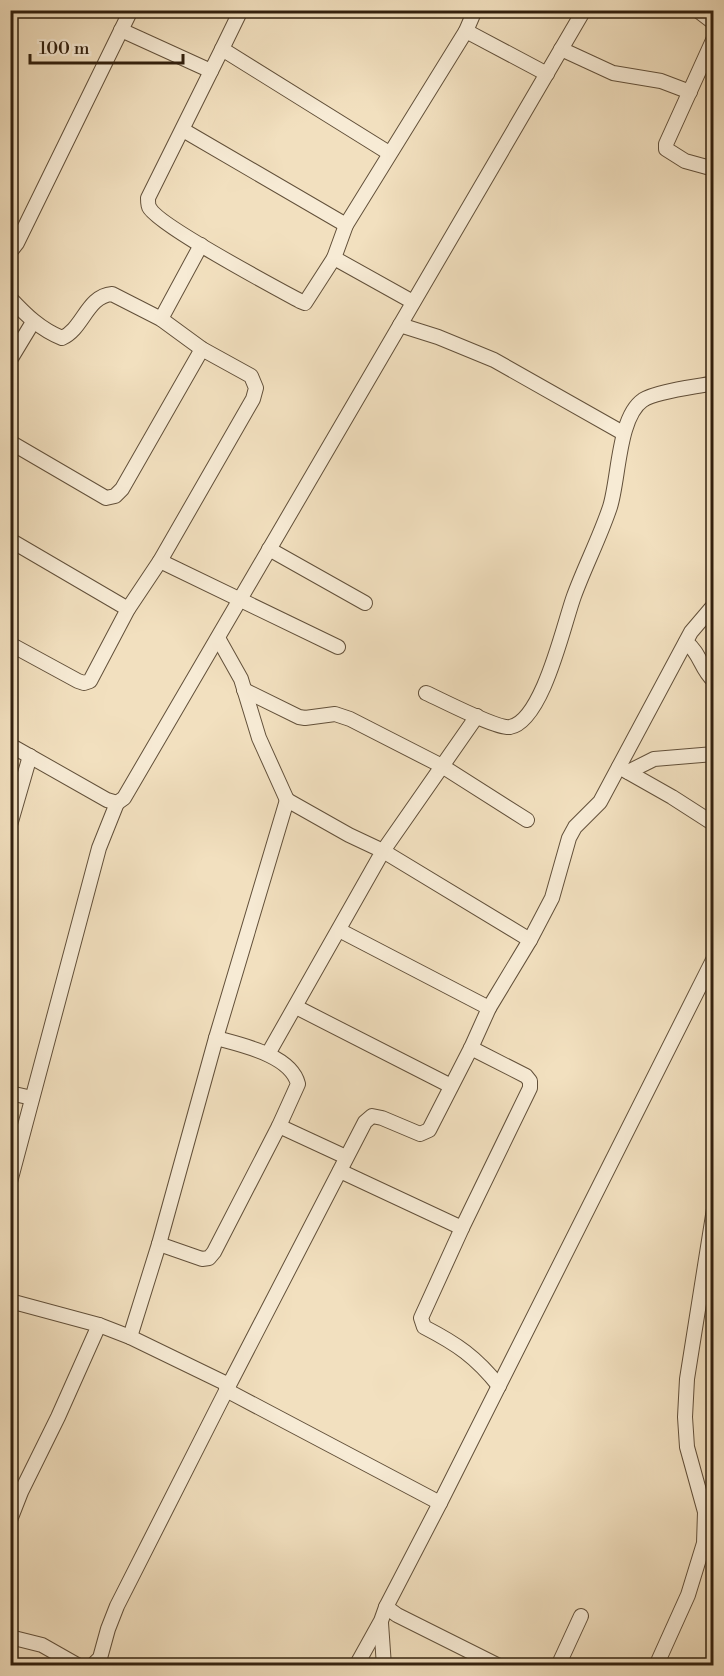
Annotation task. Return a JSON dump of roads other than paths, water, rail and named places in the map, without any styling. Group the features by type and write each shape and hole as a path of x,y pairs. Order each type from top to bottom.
{"street":[{"path":"10,252 17,243 131,10"},
{"path":"241,10 148,198 148,207 156,216 201,245 305,303 334,258 346,225 466,31 475,10"},
{"path":"10,1182 99,848 117,803 124,798 584,10"},
{"path":"697,10 714,23"},
{"path":"121,30 211,71"},
{"path":"466,31 547,74"},
{"path":"714,38 666,144 666,149 685,161 714,169"},
{"path":"222,49 389,153"},
{"path":"561,49 613,73 661,81 690,93"},
{"path":"183,130 346,225"},
{"path":"161,319 201,245"},
{"path":"334,258 413,302"},
{"path":"10,298 33,322 62,338 70,335 94,302 103,295 112,294 161,319 202,349 251,376 256,388 253,399 159,561 128,609 90,681 84,683 10,644"},
{"path":"10,360 33,322"},
{"path":"400,325 438,337 494,360 623,433"},
{"path":"10,442 106,498 115,496 122,489 202,349"},
{"path":"426,693 502,727 516,725 524,719 552,669 573,598 610,506 619,468 623,433 634,410 643,400 714,383"},
{"path":"10,540 128,609"},
{"path":"269,549 365,603"},
{"path":"159,561 338,647"},
{"path":"92,1665 100,1658 117,1605 365,1122 372,1116 420,1134 429,1130 489,1008 552,898 569,838 575,827 600,802 623,769 686,642 714,605"},
{"path":"218,638 236,666 259,738 287,800 349,835 383,851 530,940"},
{"path":"686,642 696,650 705,672 714,681"},
{"path":"244,690 299,717 335,714 350,719 442,766 527,820"},
{"path":"268,1054 383,851 477,716"},
{"path":"10,745 107,800 117,803"},
{"path":"623,769 654,759 714,754"},
{"path":"10,825 30,756"},
{"path":"623,769 714,824"},
{"path":"130,1337 287,800"},
{"path":"339,930 489,1008"},
{"path":"356,1665 381,1621 386,1607 714,958"},
{"path":"296,1006 451,1086"},
{"path":"159,1244 202,1259 209,1258 279,1126 298,1084 293,1071 268,1054 216,1038"},
{"path":"471,1048 526,1076 530,1081 530,1088 462,1228 421,1318 421,1323 424,1327 464,1349 479,1362 499,1386"},
{"path":"10,1093 32,1098"},
{"path":"279,1126 346,1157"},
{"path":"340,1171 462,1228"},
{"path":"656,1665 688,1595 704,1543 705,1512 687,1447 685,1417 687,1379 714,1209"},
{"path":"10,1301 99,1325 130,1337 228,1387 440,1503"},
{"path":"10,1520 99,1325"},
{"path":"705,1512 714,1499"},
{"path":"386,1607 397,1615 499,1665"},
{"path":"558,1665 581,1616"},
{"path":"381,1621 384,1665"},
{"path":"10,1637 42,1646 79,1665"}]}
